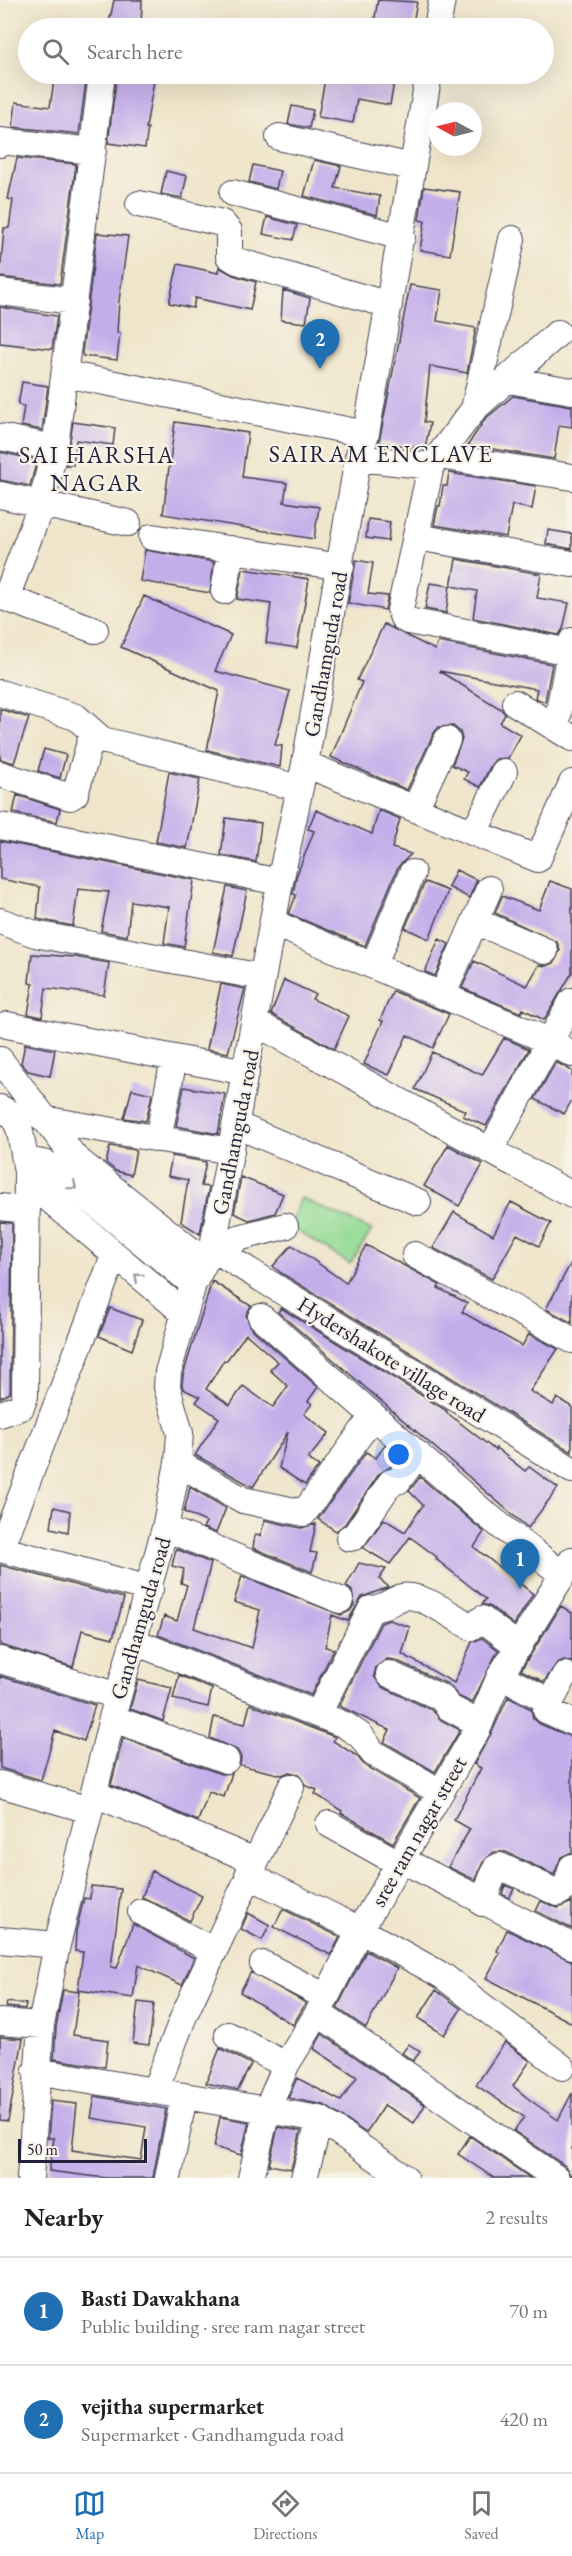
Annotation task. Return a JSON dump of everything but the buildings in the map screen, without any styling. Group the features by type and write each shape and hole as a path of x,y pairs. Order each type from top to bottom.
{"street":[{"path":"439,18 442,0"},
{"path":"95,630 3,597 41,505 55,448 101,84"},
{"name":"Gandhamguda road","path":"30,2178 41,2025 57,1945 115,1707 150,1588 178,1463 180,1433 167,1387 168,1372 193,1284 212,1253 402,237 427,84"},
{"path":"279,137 412,167"},
{"path":"0,144 0,141 93,151"},
{"path":"233,193 402,237"},
{"path":"139,204 222,224 229,231 229,256 237,261 389,305"},
{"path":"474,410 512,238"},
{"path":"0,292 74,301"},
{"path":"514,703 564,733 571,646 408,621 403,618 400,600 435,461 474,410 558,333"},
{"path":"64,374 362,446 435,461 572,477"},
{"path":"508,380 572,391"},
{"path":"0,437 55,448"},
{"path":"0,495 128,523"},
{"path":"152,537 341,567"},
{"path":"417,537 572,564"},
{"path":"224,591 231,549"},
{"path":"0,693 76,717 102,740 302,776 415,809 538,859 572,783"},
{"path":"0,774 70,797 75,794 93,732"},
{"path":"415,809 447,740"},
{"path":"474,832 504,772"},
{"path":"0,826 280,882"},
{"path":"374,964 412,873"},
{"path":"443,994 489,889"},
{"path":"0,921 35,934 262,977"},
{"path":"475,921 545,951"},
{"path":"273,923 443,994 549,1041 572,1054"},
{"path":"491,1149 572,1001"},
{"path":"256,1023 572,1195"},
{"path":"7,1025 246,1072"},
{"path":"158,1138 174,1059"},
{"name":"Hydershakote village road","path":"0,1060 75,1158 212,1253 572,1470"},
{"path":"0,1108 14,1116 20,1131 27,1172 25,1396 21,1407 0,1414"},
{"path":"43,1119 231,1151"},
{"path":"236,1125 418,1202"},
{"path":"27,1172 37,1162 47,1164 193,1284"},
{"path":"27,1172 35,1187 184,1313"},
{"path":"0,1207 27,1210"},
{"path":"212,1253 238,1238 285,1226"},
{"path":"415,1255 572,1340"},
{"path":"114,1256 0,1549 150,1588"},
{"path":"261,1317 483,1512 569,1566"},
{"path":"178,1463 243,1500 304,1513 373,1416"},
{"path":"349,1538 354,1537 391,1482 398,1481 418,1454"},
{"path":"165,1528 340,1600"},
{"name":"sree ram nagar street","path":"251,2178 268,2107 286,2065 322,2005 360,1930 480,1724 500,1676 569,1566"},
{"path":"318,1714 371,1609 379,1609 405,1596 415,1598 471,1627 482,1619 519,1647"},
{"path":"135,1642 345,1725 361,1736 373,1753 440,1792"},
{"path":"0,1660 115,1707 226,1760"},
{"path":"389,1674 442,1698 448,1707 480,1724"},
{"path":"500,1676 550,1702"},
{"path":"565,1676 546,1710 572,1722"},
{"path":"0,1784 92,1802 251,1868 443,1976 562,2067"},
{"path":"155,2090 251,1868 291,1787"},
{"path":"328,1824 572,1946"},
{"path":"482,1903 496,1868 500,1866 553,1892 567,1895 572,1867"},
{"path":"141,1912 214,1951"},
{"path":"0,1940 57,1945"},
{"path":"263,1964 556,2178"},
{"path":"0,2022 41,2025"},
{"path":"228,2035 286,2065"},
{"path":"36,2071 184,2096 268,2107 320,2119 405,2178"},
{"path":"168,2178 184,2096"},
{"path":"304,2178 320,2119"}],"green space":[{"path":"301,1198 372,1230 350,1264 289,1226"}],"place":[{"name":"vejitha supermarket","path":"320,369"},
{"name":"Basti Dawakhana","path":"520,1589"}],"district":[{"name":"SAIRAM ENCLAVE","path":"381,454"},
{"name":"SAI HARSHA NAGAR","path":"97,469"}]}
